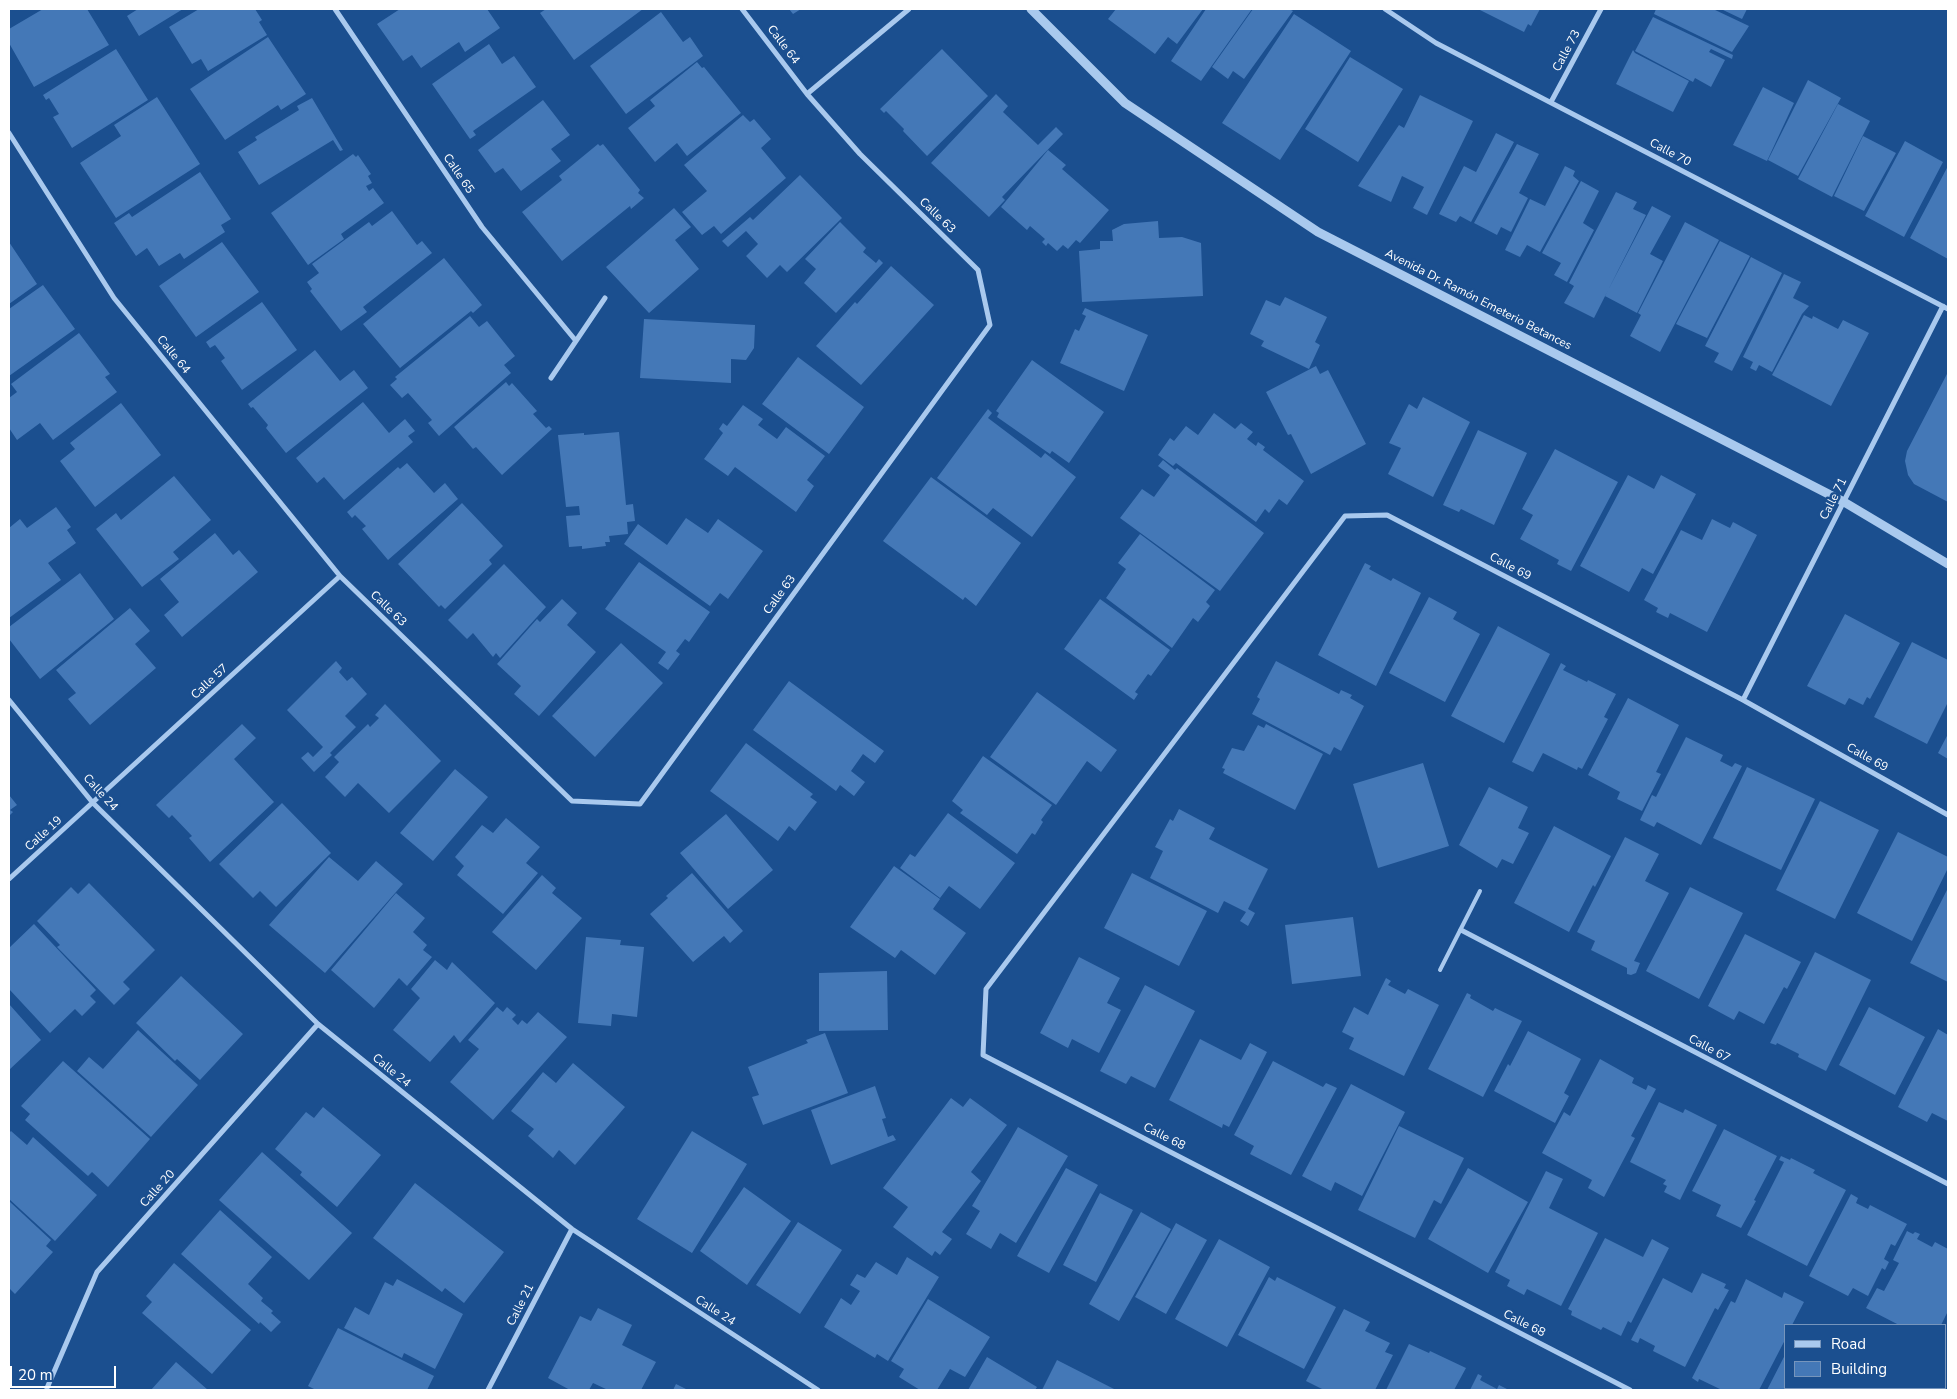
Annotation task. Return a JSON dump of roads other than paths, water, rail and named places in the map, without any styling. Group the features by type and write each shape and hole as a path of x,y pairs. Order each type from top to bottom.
{"street":[{"name":"Calle 65","path":"335,9 482,227 576,341"},
{"name":"Calle 64","path":"742,9 807,94"},
{"path":"807,94 909,9"},
{"name":"Avenida Dr. Ramón Emeterio Betances","path":"1031,9 1125,103 1318,232 1844,502 1948,564"},
{"name":"Calle 70","path":"1385,9 1436,43 1946,308"},
{"name":"Calle 73","path":"1551,102 1601,9"},
{"name":"Calle 63","path":"340,576 572,801 640,804 990,325 978,270 860,154 807,94"},
{"name":"Calle 64","path":"9,134 114,298 340,576"},
{"path":"551,378 605,298"},
{"name":"Calle 71","path":"1743,700 1946,308"},
{"name":"Calle 69","path":"1146,777 1345,516 1387,515 1743,700 1948,815"},
{"name":"Calle 57","path":"93,803 340,576"},
{"name":"Calle 24","path":"9,700 93,803 318,1024 572,1229 818,1390"},
{"name":"Calle 68","path":"1146,777 986,989 984,1055 1630,1390"},
{"name":"Calle 19","path":"9,880 93,803"},
{"name":"Calle 67","path":"1461,930 1948,1184"},
{"name":"Calle 20","path":"47,1388 97,1272 318,1024"},
{"name":"Calle 21","path":"488,1390 572,1229"}],"lane":[{"path":"1440,970 1480,891"}]}
